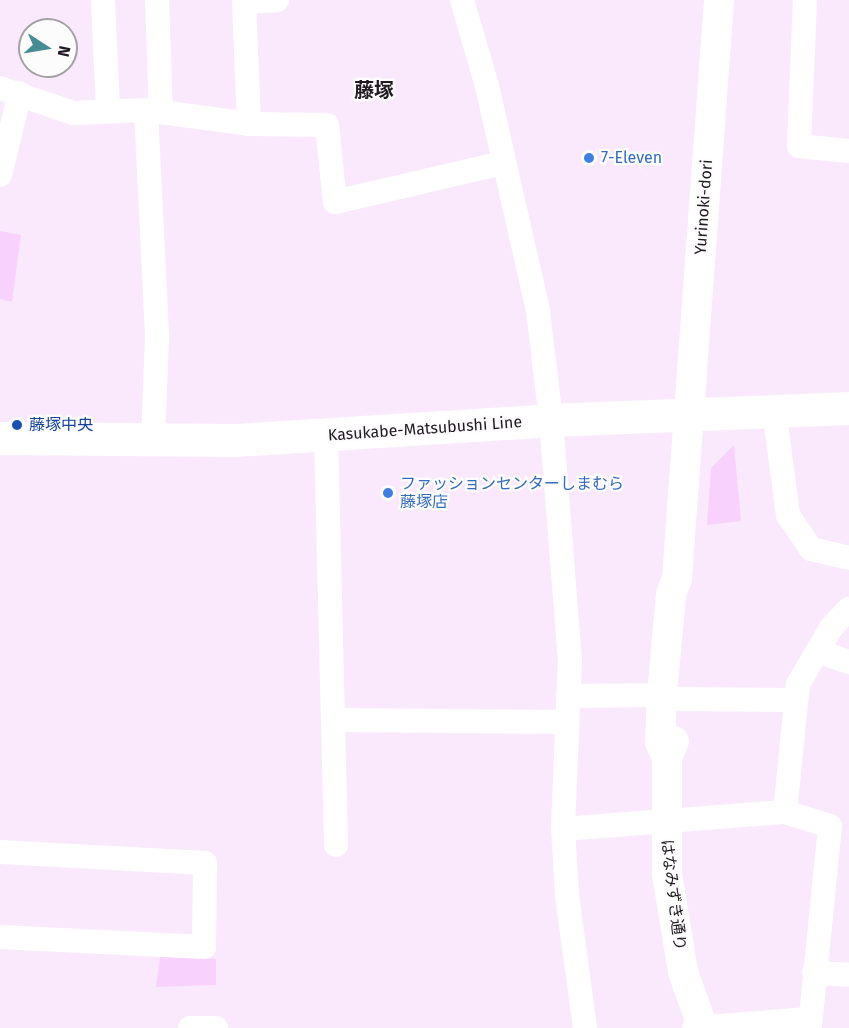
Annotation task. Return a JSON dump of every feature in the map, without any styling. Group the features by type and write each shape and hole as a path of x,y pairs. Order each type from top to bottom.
{"main road":[{"name":"Kasukabe-Matsubushi Line","path":"0,438 153,441 326,436 551,420 849,408"}],"street":[{"path":"103,0 108,111"},
{"path":"153,441 157,337 153,110 157,0"},
{"path":"249,124 244,1 277,0"},
{"path":"462,0 487,86 502,163 538,311 551,420 570,660 563,829 567,895 585,1028"},
{"name":"Yurinoki-dori","path":"688,414 719,0"},
{"path":"805,0 799,146 849,152"},
{"path":"0,175 10,91 74,113 153,110 249,124 327,125 335,202 502,163"},
{"path":"774,410 788,514 810,549 849,558"},
{"name":"はなみずき通り","path":"688,414 677,578 684,596 670,697 674,745 667,759 664,822 673,921 684,972 700,1028"},
{"path":"326,436 336,846"},
{"path":"785,812 798,684 818,651 849,609"},
{"path":"818,651 849,662"},
{"path":"568,696 796,699"},
{"path":"333,720 567,722"},
{"path":"563,829 785,812 839,827 814,973 810,1023 700,1028"},
{"path":"0,852 205,863 204,947 0,936"},
{"path":"814,973 849,975"},
{"path":"190,1028 216,1028"}],"shaded area":[{"path":"0,231 21,235 12,302 0,299"},
{"path":"734,445 741,521 707,525 711,468"},
{"path":"160,957 216,959 216,985 156,987"}],"place":[{"name":"7-Eleven","path":"589,158"},
{"name":"藤塚中央","path":"17,425"},
{"name":"ファッションセンターしまむら 藤塚店","path":"388,493"}],"district":[{"name":"藤塚","path":"374,90"}]}
